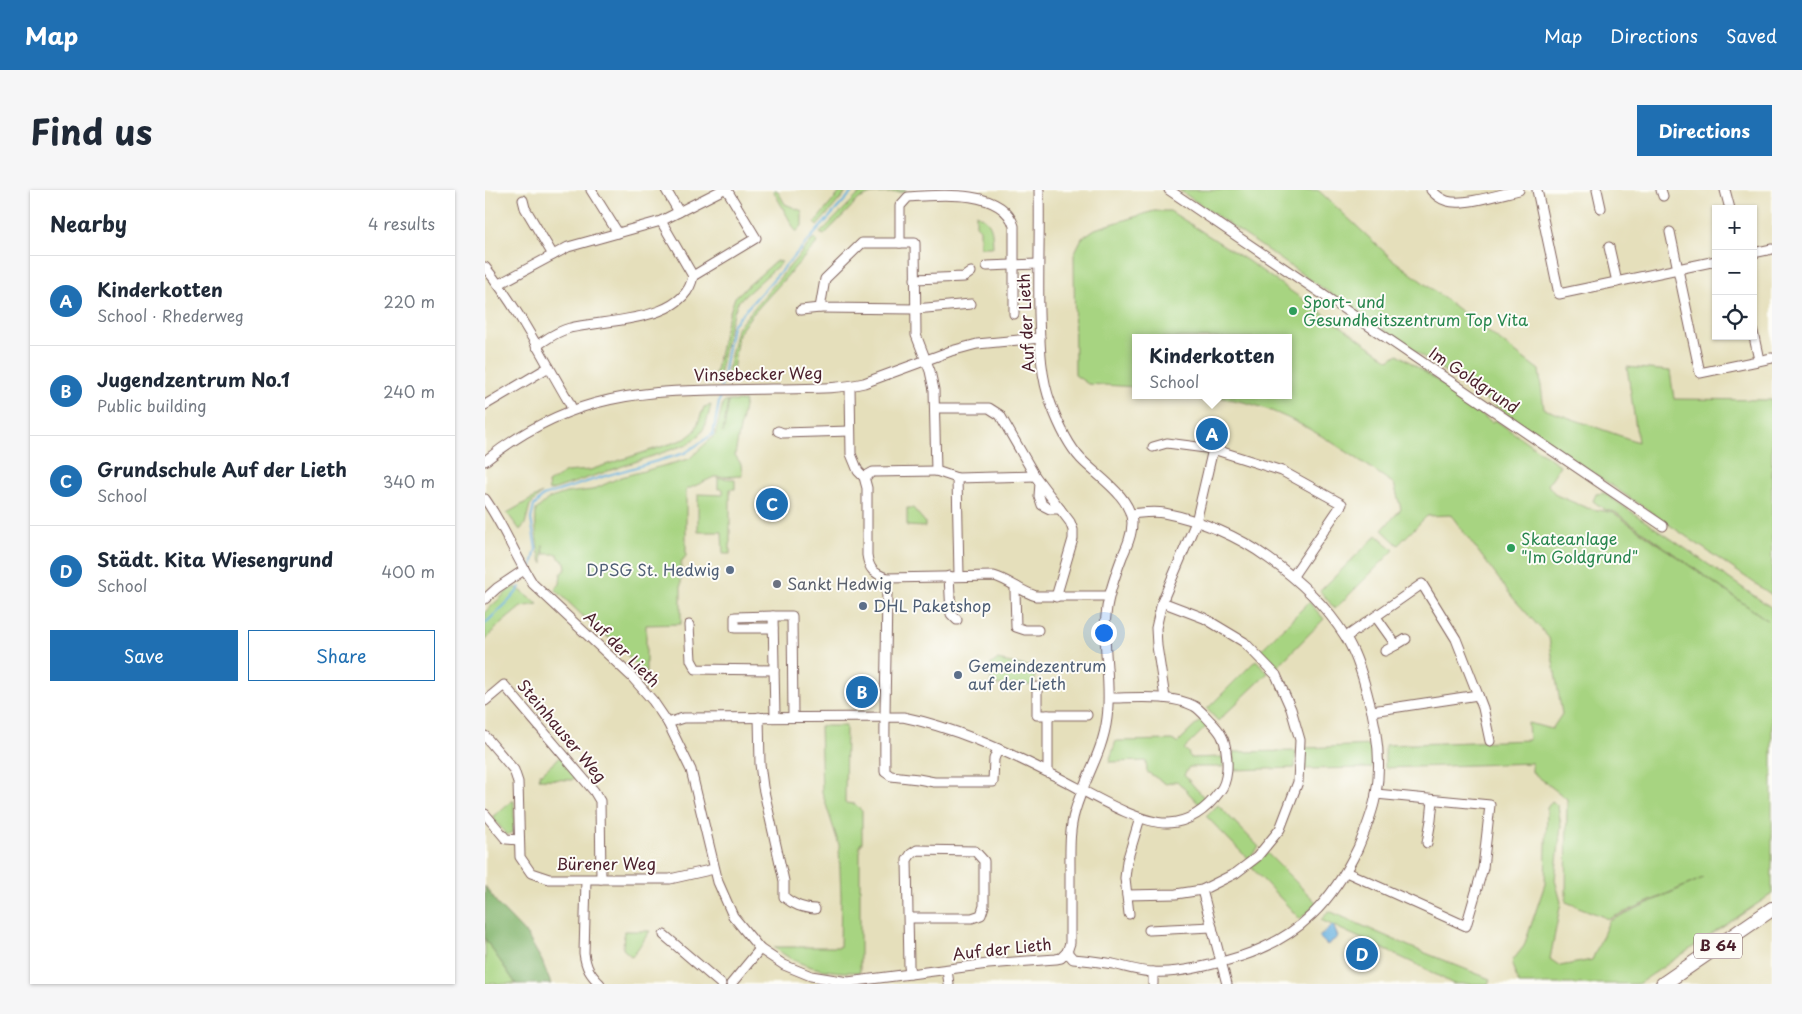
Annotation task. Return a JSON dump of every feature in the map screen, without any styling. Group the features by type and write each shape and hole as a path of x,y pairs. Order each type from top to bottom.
{"highway":[{"name":"B 64","path":"1663,984 1772,909"}],"street":[{"path":"591,190 618,233"},
{"path":"666,190 679,212"},
{"path":"499,284 568,247 661,221 722,190"},
{"path":"693,276 755,238 727,190"},
{"name":"Auf der Lieth","path":"485,498 501,523 524,570 542,593 632,677 653,701 668,723 691,770 714,869 733,916 760,949 784,965 822,979 848,982 1006,962 1056,959 1061,958 1067,952 1073,959 1108,963 1153,972 1187,970 1221,963 1260,950 1292,932 1321,907 1347,872 1365,831 1376,794 1378,756 1372,711 1361,667 1346,637 1322,604 1293,576 1253,546 1196,522 1163,512 1131,514 1119,496 1081,459 1070,444 1059,424 1046,390 1041,359 1038,264 1039,190"},
{"name":"Im Goldgrund","path":"1169,190 1663,526"},
{"path":"1431,190 1439,198 1460,202 1519,190"},
{"path":"1537,190 1559,294 1712,262"},
{"path":"1597,190 1601,208"},
{"path":"1725,190 1729,205"},
{"path":"900,243 900,206 908,197 969,191 984,192 995,197 1005,206 1012,217 1014,226 1014,314"},
{"path":"523,200 525,208 553,255"},
{"path":"536,346 568,328 655,314 674,304 683,296 691,287 693,276 661,221"},
{"path":"1670,232 1700,373 1772,358"},
{"path":"820,308 825,279 862,243 915,243 916,335 926,359 934,390 936,408 936,471"},
{"path":"1609,247 1617,282"},
{"path":"1757,252 1772,249"},
{"path":"987,266 1038,264"},
{"path":"485,267 499,284 549,367 571,409"},
{"path":"915,279 964,277 971,272"},
{"path":"801,310 820,308 915,309 971,304"},
{"name":"Vinsebecker Weg","path":"485,461 535,427 571,409 611,398 665,391 850,387 864,384 951,350 977,344 1040,338"},
{"path":"1755,340 1759,360"},
{"path":"485,405 549,367"},
{"path":"850,387 851,454 858,471 864,477 867,488 869,566 873,572 887,578 994,576 1003,579 1025,593 1036,596 1109,596"},
{"path":"936,408 989,408 1000,414 1038,479 1070,522 1073,530 1073,539 1056,597"},
{"path":"779,431 783,433 850,431"},
{"path":"1153,448 1167,443 1213,449 1282,472 1342,504 1293,576"},
{"path":"1165,698 1156,628 1162,602 1196,522 1213,449"},
{"path":"864,477 873,472 936,471 957,478 1038,479"},
{"path":"957,478 951,614 957,620"},
{"path":"1067,952 1070,943 1070,847 1074,812 1101,748 1105,732 1109,698 1105,637 1109,596 1132,531 1131,514"},
{"path":"485,599 497,588 524,570"},
{"path":"887,578 884,716 885,772 891,776 918,778 934,782 993,782 994,759 998,749"},
{"path":"1346,637 1422,584 1456,639 1483,708 1490,741"},
{"path":"1017,587 1015,590 1016,628 1038,630"},
{"path":"1127,895 1176,894 1202,890 1236,873 1257,857 1280,828 1298,782 1300,740 1291,709 1276,675 1244,642 1204,618 1162,602"},
{"path":"773,616 775,717"},
{"path":"773,628 735,628 735,617 792,616 793,716"},
{"path":"1376,617 1396,645"},
{"path":"689,625 691,660 696,669 773,670"},
{"path":"1385,651 1406,639"},
{"name":"Steinhauser Weg","path":"485,701 504,685 594,791 600,801 601,879"},
{"path":"1037,687 1037,715 1087,715"},
{"path":"1372,711 1478,695"},
{"path":"668,723 683,718 903,717 929,722 998,749 1141,818 1167,823 1183,821 1198,815 1208,807 1222,789 1226,775 1228,760 1221,732 1195,706 1165,698 1109,698"},
{"path":"1047,772 1048,715"},
{"path":"759,717 760,764 763,787 784,882 784,897 797,906 815,909"},
{"name":"Bürener Weg","path":"485,736 513,770 518,782 520,857 531,873 549,879 670,879 714,869"},
{"path":"1347,872 1467,926 1483,868 1490,805 1376,794"},
{"path":"1427,843 1433,800"},
{"path":"485,814 506,839 519,840"},
{"path":"1129,914 1125,878 1127,860 1141,818"},
{"path":"909,918 972,918 981,914 984,906 984,860 980,855 975,850 917,850 907,860 910,974"},
{"path":"586,880 585,965 590,974 601,984"},
{"path":"1202,890 1227,984"},
{"path":"1149,930 1212,928"},
{"path":"664,935 721,984"},
{"path":"731,984 760,949"},
{"path":"947,970 949,984"},
{"path":"1153,972 1153,984"}],"green space":[{"path":"773,190 777,190 785,204 802,211 802,226 796,232"},
{"path":"842,190 848,190 817,226 814,223"},
{"path":"868,190 906,190 905,192 871,194 859,199 824,235 820,233 858,195"},
{"path":"1179,190 1318,190 1392,259 1539,370 1544,409 1638,442 1627,367 1670,371 1674,399 1772,400 1772,595"},
{"path":"1154,211 1170,211 1248,261 1389,360 1398,354 1477,408 1476,411 1492,422 1495,420 1560,465 1548,485 1556,495 1587,508 1614,513 1767,620 1615,512 1605,510 1593,501 1596,494 1604,493 1772,608 1772,894 1638,984 1519,984 1512,965 1513,960 1524,946 1545,884 1547,808 1552,801 1558,806 1561,826 1555,880 1561,902 1550,959 1560,966 1592,960 1609,921 1703,878 1609,919 1566,902 1567,799 1532,772 1532,763 1385,768 1385,745 1529,740 1528,723 1552,729 1562,714 1549,638 1513,598 1451,515 1427,516 1398,545 1382,530 1401,509 1394,484 1330,441 1296,422 1255,405 1228,399 1292,399 1292,334 1132,334 1132,387 1088,384 1075,375 1074,254 1082,238 1095,229"},
{"path":"976,214 989,223 993,247 980,247 980,229 976,225"},
{"path":"814,238 818,242 751,316 738,334 732,379 726,379 737,328"},
{"path":"776,261 782,262 738,302 730,323 718,380 714,379 726,324 735,297"},
{"path":"728,401 723,433 729,401 745,401 735,455 741,464 742,476 714,477 686,490 686,556 681,562 681,624 646,625 646,676 617,644 590,623 555,589 560,584 561,573 566,569 565,562 559,558 558,554 544,554 543,545 543,564 537,545 536,510 548,499 566,493 592,490 621,477 689,459 715,435 723,403"},
{"path":"711,405 704,428 688,444 549,491 548,483 566,472 590,470 685,439 695,431 704,407"},
{"path":"718,478 735,479 735,489 730,489 730,554 723,554 722,532 698,532 698,494 723,495 723,489 718,489"},
{"path":"542,493 530,505 525,524 520,530 507,513"},
{"path":"907,508 913,508 925,522 925,527 907,526"},
{"path":"1377,535 1394,550 1335,609 1320,591"},
{"path":"516,587 538,604 521,607 498,626 485,641 485,612 510,589"},
{"path":"1309,602 1324,619 1275,669 1259,652"},
{"path":"997,660 1035,668 1035,685 991,685 991,664"},
{"path":"1256,660 1268,673 1218,721 1207,709"},
{"path":"1204,717 1210,723 1184,749 1188,752 1190,758 1223,757 1223,767 1189,767 1184,775 1208,802 1202,807 1177,781 1166,784 1147,772 1146,761 1109,762 1116,741 1173,740 1177,743"},
{"path":"820,726 846,726 845,803 855,804 862,811 862,844 860,844 860,972 814,968 793,960 774,947 840,947 839,845 822,792"},
{"path":"1373,745 1372,768 1303,769 1304,748"},
{"path":"1296,751 1295,768 1233,770 1233,752"},
{"path":"560,757 576,776 572,780 539,779 540,773"},
{"path":"514,801 514,831 507,835 492,817"},
{"path":"1218,805 1259,847 1248,859 1206,816"},
{"path":"1267,853 1317,903 1300,919 1251,867"},
{"path":"485,886 499,906 527,935 542,961 551,984 516,984 485,939"},
{"path":"1329,911 1490,979 1488,984 1453,984 1422,967 1321,920"},
{"path":"624,931 650,931 632,957 623,949"},
{"path":"485,939 516,984 485,984"}],"water":[{"path":"1333,925 1338,937 1327,945 1319,937"}],"waterway":[{"path":"721,387 732,325 854,190"},
{"path":"532,566 536,549 531,519 534,506 543,496 685,453 713,434 721,392"},
{"path":"485,624 508,602 520,587"}],"place":[{"name":"Sport- und Gesundheitszentrum Top Vita","path":"1293,311"},
{"name":"Kinderkotten","path":"1212,434"},
{"name":"Grundschule Auf der Lieth","path":"772,504"},
{"name":"Skateanlage \"Im Goldgrund\"","path":"1511,548"},
{"name":"DPSG St. Hedwig","path":"730,570"},
{"name":"Sankt Hedwig","path":"777,584"},
{"name":"DHL Paketshop","path":"863,606"},
{"name":"Gemeindezentrum auf der Lieth","path":"958,675"},
{"name":"Jugendzentrum No.1","path":"862,692"},
{"name":"Städt. Kita Wiesengrund","path":"1362,954"}]}
